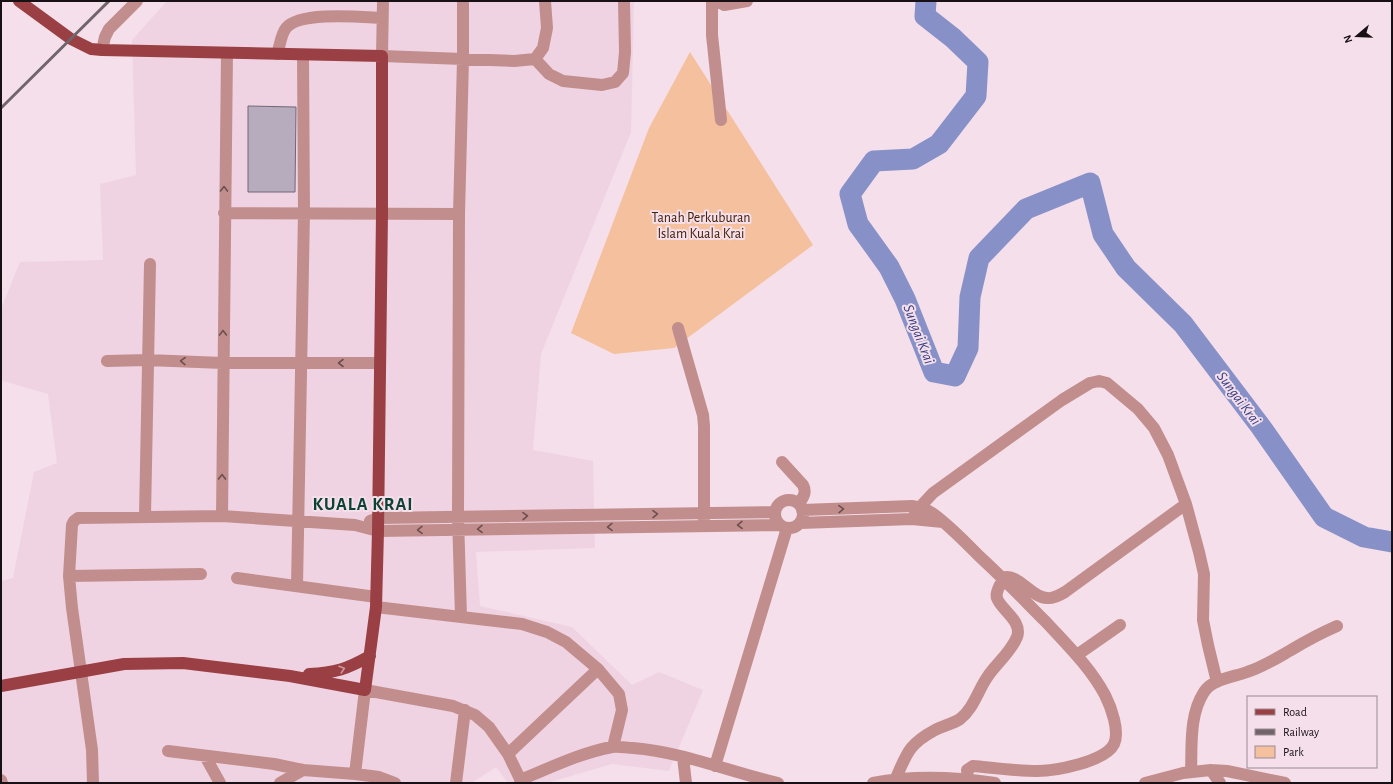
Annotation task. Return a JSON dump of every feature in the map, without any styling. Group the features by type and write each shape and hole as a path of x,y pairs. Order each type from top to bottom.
{"main road":[{"path":"1,686 124,664 183,663 290,676 365,690 376,602 379,518 382,56 90,49 71,39 19,1"},
{"path":"290,676 329,673 352,666 370,656"}],"street":[{"path":"102,50 105,37 109,29 137,1"},
{"path":"382,1 382,56 514,61 535,59 544,48 547,28 545,1"},
{"path":"461,617 458,517 459,214 463,1"},
{"path":"535,59 549,74 563,80 602,86 615,82 623,73 626,52 624,1"},
{"path":"712,1 713,48 721,120"},
{"path":"718,1 724,5 747,1"},
{"path":"277,54 287,28 296,22 314,17 382,18"},
{"path":"222,516 224,213 227,53"},
{"path":"297,586 304,213 303,55"},
{"path":"224,213 459,214"},
{"path":"145,516 150,264"},
{"path":"678,328 703,415 704,526"},
{"path":"107,362 147,360 223,363 380,363"},
{"path":"912,519 920,507 933,493 1062,400 1090,383 1099,381 1107,383 1138,409 1154,428 1168,455 1186,504 1204,574 1203,620 1217,682"},
{"path":"782,462 805,489 805,494 800,507 802,518 800,523"},
{"path":"783,526 776,521 774,512 778,504 782,501 791,500 800,507 920,507 943,522 1003,578 1077,655 1105,695 1114,716 1117,734 1114,745 1105,754 1089,762 1048,771 973,766 967,770 966,773 968,779"},
{"path":"1003,578 1007,576 1012,577 1041,597 1048,599 1055,597 1065,592 1186,504"},
{"path":"355,525 379,518 774,512"},
{"path":"93,783 92,750 72,608 69,576 72,525 78,518 222,516 355,525 378,531 704,526 783,526 792,528 800,523 912,519 943,522"},
{"path":"716,766 783,526"},
{"path":"69,576 201,574"},
{"path":"237,578 297,586 461,617 522,624 547,632 566,642 598,669 618,694 622,710 614,747"},
{"path":"896,778 907,752 917,741 935,730 960,719 972,706 987,677 1010,649 1018,636 1017,627 1012,617 997,599 997,593 1003,578"},
{"path":"1077,655 1120,625"},
{"path":"1192,772 1192,732 1196,710 1204,691 1217,682 1261,666 1336,626"},
{"path":"508,754 598,669"},
{"path":"355,774 365,690 453,706 475,715 489,727 508,754 521,781 586,754 614,747 650,750 683,757 778,783"},
{"path":"456,783 465,710"},
{"path":"168,751 274,764 303,770 379,777 394,783"},
{"path":"205,756 220,783"},
{"path":"683,757 686,783"},
{"path":"280,783 303,770"},
{"path":"1211,770 1220,783"},
{"path":"1145,783 1159,781 1192,772 1211,770 1227,771 1285,783"},
{"path":"873,783 896,778 968,779 995,783"}],"shaded area":[{"path":"167,1 634,1 631,132 541,354 533,450 593,461 595,548 476,552 480,606 572,627 632,685 659,672 703,690 669,771 612,764 547,783 508,783 496,767 472,783 1,783 1,581 13,578 34,472 57,463 48,394 3,381 1,376 1,309 20,262 103,260 100,184 136,175 132,40"}],"green space":[{"name":"Tanah Perkuburan Islam Kuala Krai","path":"690,52 813,245 674,348 614,354 571,333 649,128"}],"building":[{"path":"248,106 296,107 295,192 248,192"}],"waterway":[{"name":"Sungai Krai","path":"926,1 925,16 953,38 978,62 976,96 939,144 913,159 874,161 850,194 858,224 889,267 905,299 934,372 955,376 968,348 970,297 979,258 1026,209 1090,183 1103,234 1126,268 1183,324 1261,427 1324,517 1364,537 1392,542"}],"railway":[{"path":"1,108 109,1"}],"district":[{"name":"KUALA KRAI","path":"363,504"}]}
